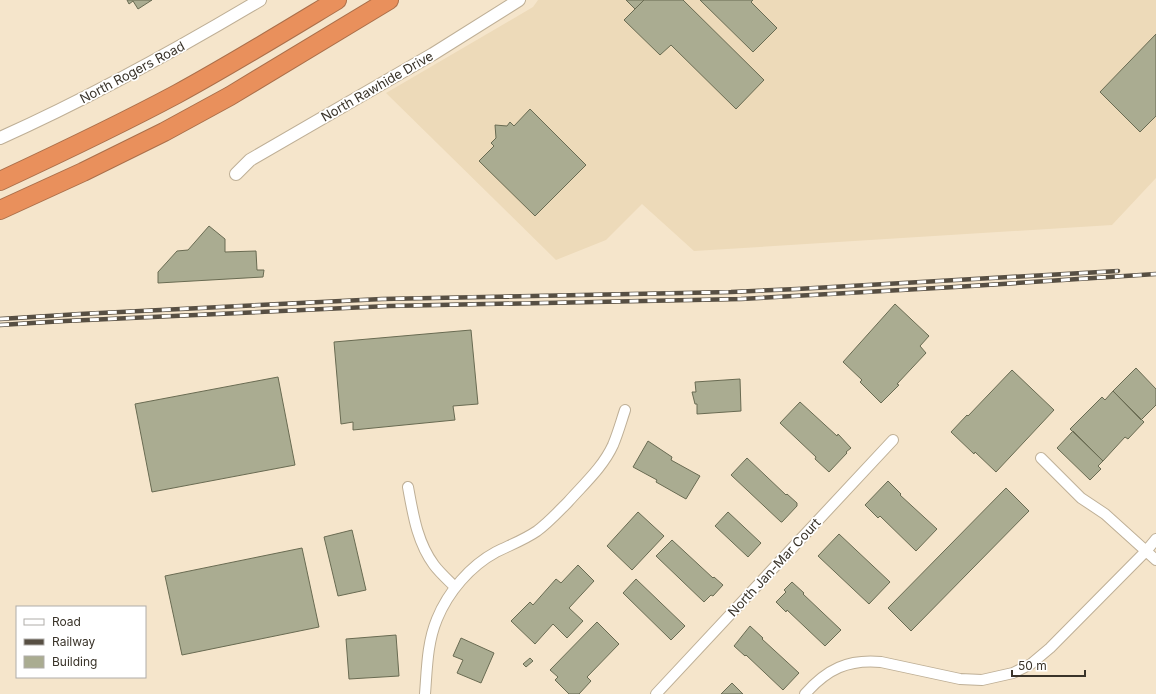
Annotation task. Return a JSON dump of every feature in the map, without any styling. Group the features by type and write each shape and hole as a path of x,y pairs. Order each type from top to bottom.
{"highway":[{"path":"0,181 76,146 177,94 337,0"},
{"path":"0,210 83,172 164,132 230,96 389,0"}],"street":[{"name":"North Rogers Road","path":"0,138 39,120 141,68 260,0"},
{"name":"North Rawhide Drive","path":"236,174 250,160 433,54 519,0"},
{"path":"425,694 431,634 445,602 470,571 485,558 537,531 549,521 587,482 603,462 613,446 625,410"},
{"name":"North Jan-Mar Court","path":"656,694 893,440"},
{"path":"1041,458 1082,498 1105,514 1147,550 1156,560"},
{"path":"408,487 416,528 421,542 435,566 456,587"},
{"path":"805,694 814,684 830,671 839,666 859,661 869,660 882,662 948,677 971,680 995,678 1013,673 1031,664 1050,648 1147,550 1156,539"}],"shaded area":[{"path":"538,0 1156,0 1156,178 1112,225 694,251 642,204 606,240 556,260 386,93 533,7"}],"building":[{"path":"127,0 152,0 138,9 133,1 129,4"},
{"path":"626,0 644,0 635,9"},
{"path":"644,0 683,0 764,80 736,109 671,45 660,55 624,20"},
{"path":"700,0 753,0 751,2 777,28 753,52"},
{"path":"1156,34 1156,116 1140,132 1100,92"},
{"path":"530,109 586,165 535,216 479,161 494,146 491,143 496,138 495,125 507,126 510,122 514,126"},
{"path":"209,226 225,239 225,252 256,251 257,270 264,270 263,277 158,283 158,272 177,251 188,250"},
{"path":"895,304 929,336 920,346 926,353 897,384 899,385 881,403 860,382 862,380 843,362"},
{"path":"471,330 478,404 453,406 455,420 353,430 353,422 341,424 334,342"},
{"path":"1136,368 1156,389 1156,405 1141,420 1113,391"},
{"path":"1012,370 1054,410 996,472 951,432"},
{"path":"278,377 295,465 152,492 135,404"},
{"path":"740,379 741,411 697,414 697,404 695,404 692,392 696,392 695,382"},
{"path":"1113,391 1144,422 1128,439 1125,437 1103,461 1070,429 1102,397 1105,400"},
{"path":"800,402 837,436 838,434 851,448 829,472 815,459 816,457 780,423"},
{"path":"1073,431 1103,461 1098,466 1101,469 1090,480 1057,448"},
{"path":"648,441 672,457 671,460 700,476 686,499 656,482 657,480 633,467"},
{"path":"747,458 786,495 787,494 797,503 797,506 782,522 731,475"},
{"path":"888,481 901,494 900,495 937,529 916,551 880,516 878,518 865,505"},
{"path":"1006,488 1029,511 911,631 888,608"},
{"path":"638,512 664,536 632,570 607,546"},
{"path":"728,512 761,543 748,557 715,526"},
{"path":"352,530 366,590 338,596 324,537"},
{"path":"839,534 890,582 869,604 818,556"},
{"path":"672,540 713,578 714,577 723,585 713,596 711,595 704,602 656,556"},
{"path":"302,548 319,627 182,655 165,576"},
{"path":"578,565 594,581 569,608 583,621 567,638 553,624 535,644 511,621 530,602 533,605 556,579 561,583"},
{"path":"636,579 685,626 671,640 623,593"},
{"path":"792,582 841,630 825,646 787,610 786,612 776,602 786,592 784,590"},
{"path":"597,622 619,644 587,677 591,681 579,694 569,694 555,680 558,677 550,670"},
{"path":"750,626 799,673 783,690 746,655 745,656 734,646"},
{"path":"396,635 399,676 349,679 346,639"},
{"path":"461,638 494,653 481,683 457,673 463,660 453,656"},
{"path":"530,658 533,661 526,667 523,664"},
{"path":"732,683 743,694 721,694"}],"railway":[{"path":"0,319 382,299 731,292 1118,271"},
{"path":"0,325 389,306 741,299 1156,274"}]}
